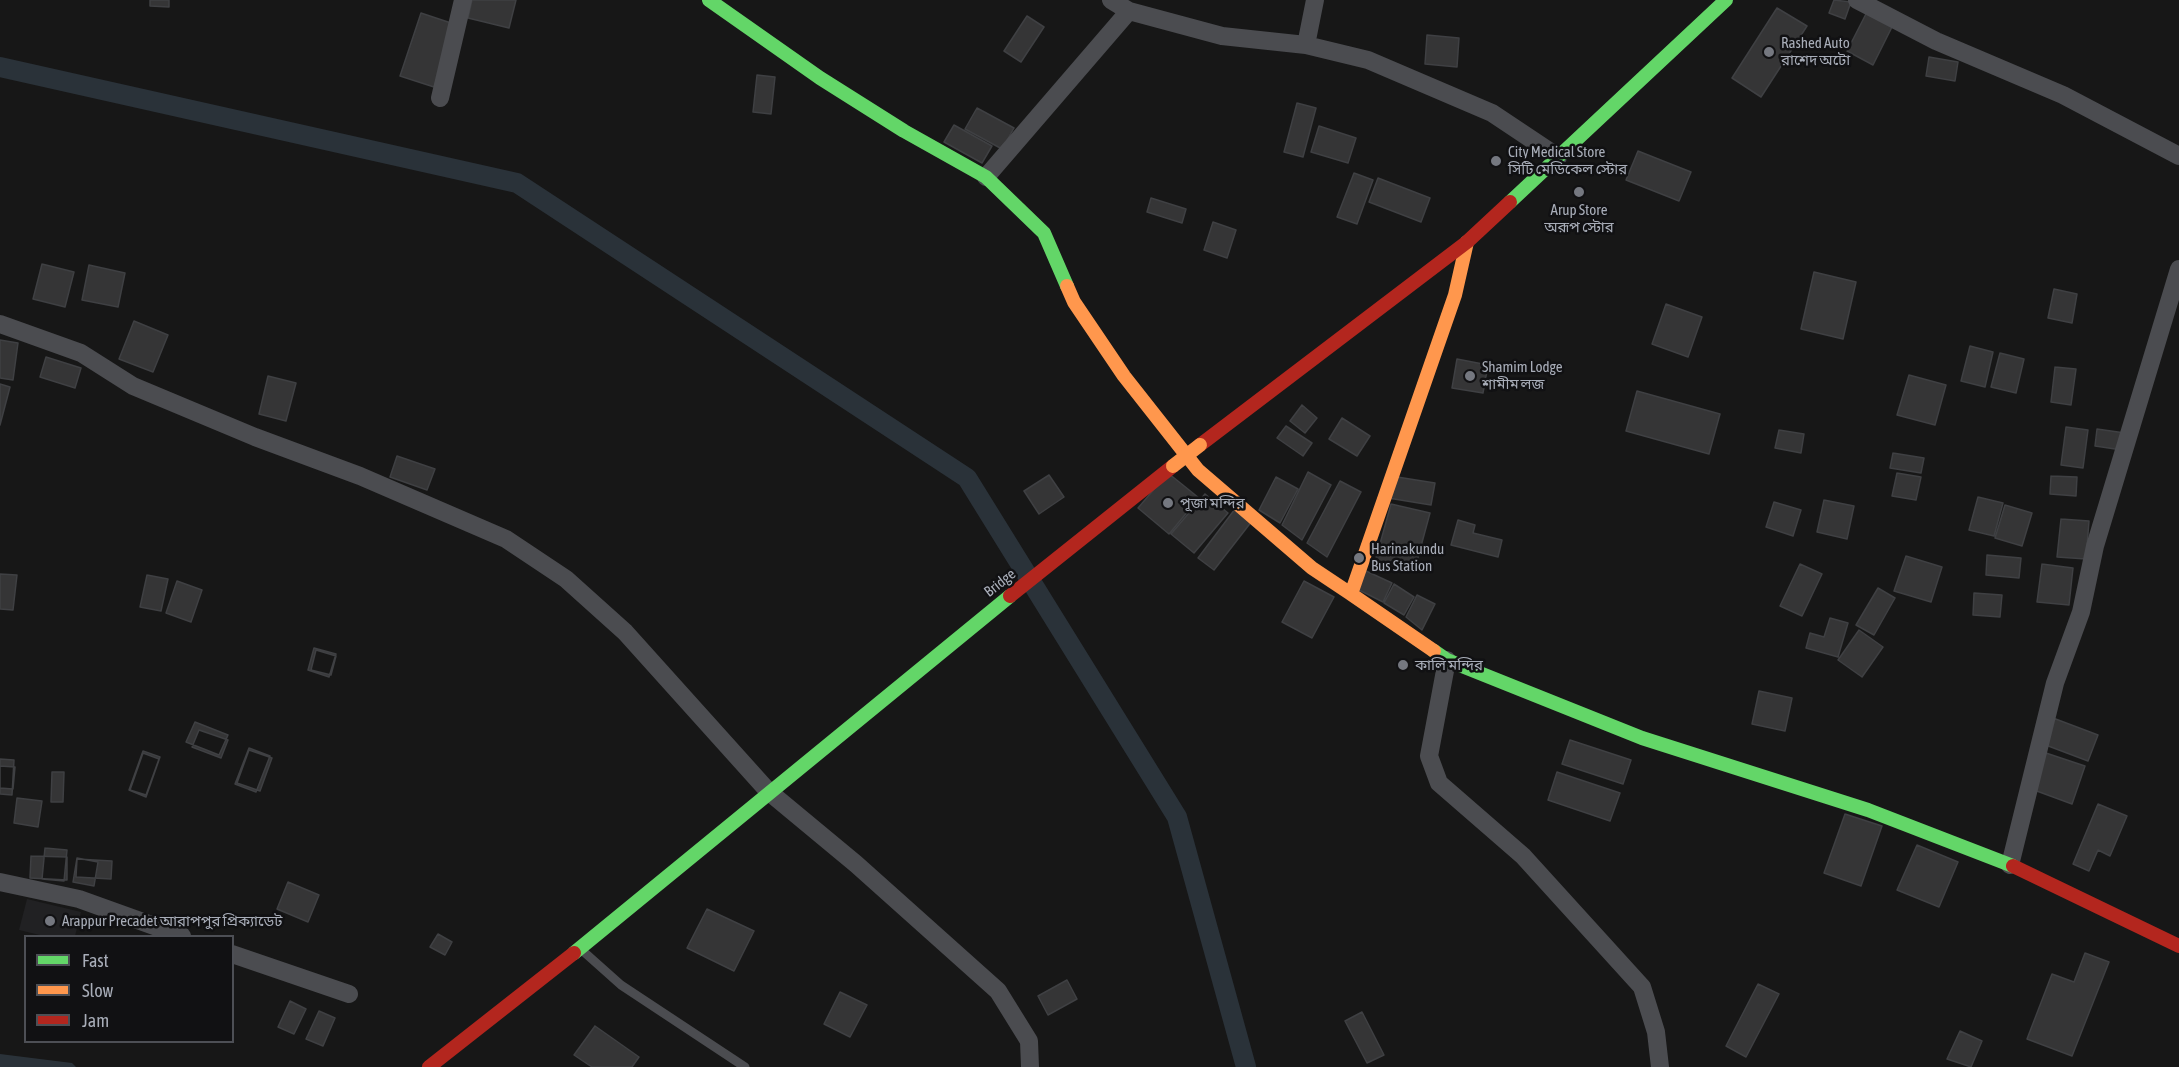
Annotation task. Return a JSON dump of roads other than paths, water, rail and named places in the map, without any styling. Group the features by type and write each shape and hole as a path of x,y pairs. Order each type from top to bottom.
{"main road":[{"path":"709,0 820,78 904,131 986,177 1044,233 1074,302 1124,376 1198,470 1312,568 1447,660 1642,738 1868,810 2010,865 2179,946"},
{"name":"Bridge","path":"429,1067 580,949 903,681 1173,466 1467,242 1726,0"},
{"path":"1351,594 1455,295 1467,242"}],"street":[{"path":"440,98 463,0"},
{"path":"1111,0 1129,11 1222,36 1306,45 1368,60 1492,113 1558,157"},
{"path":"1306,45 1315,0"},
{"path":"1857,0 1936,41 2063,95 2179,156"},
{"path":"986,177 1129,11"},
{"path":"2010,865 2055,683 2081,612 2095,546 2179,269"},
{"path":"0,324 81,353 133,386 255,437 360,476 506,539 567,579 625,632 768,791 856,864 998,991 1029,1041 1030,1067"},
{"path":"1447,660 1429,756 1439,783 1522,856 1642,987 1656,1032 1660,1067"},
{"path":"0,882 79,900 179,935"},
{"path":"234,955 348,994"}],"lane":[{"path":"580,949 621,985 745,1067"}],"waterway":[{"path":"0,67 517,183 967,478 1177,817 1246,1067"}],"place":[{"name":"Rashed Auto রাশেদ অটো","path":"1769,52"},
{"name":"City Medical Store সিটি মেডিকেল স্টোর","path":"1496,161"},
{"name":"Arup Store অরূপ স্টোর","path":"1579,192"},
{"name":"Shamim Lodge শামীম লজ","path":"1470,376"},
{"name":"পূজা মন্দির","path":"1168,503"},
{"name":"Harinakundu Bus Station","path":"1359,558"},
{"name":"কালি মন্দির","path":"1403,665"},
{"name":"Arappur Precadet আরাপপুর প্রিক্যাডেট","path":"50,921"}]}
